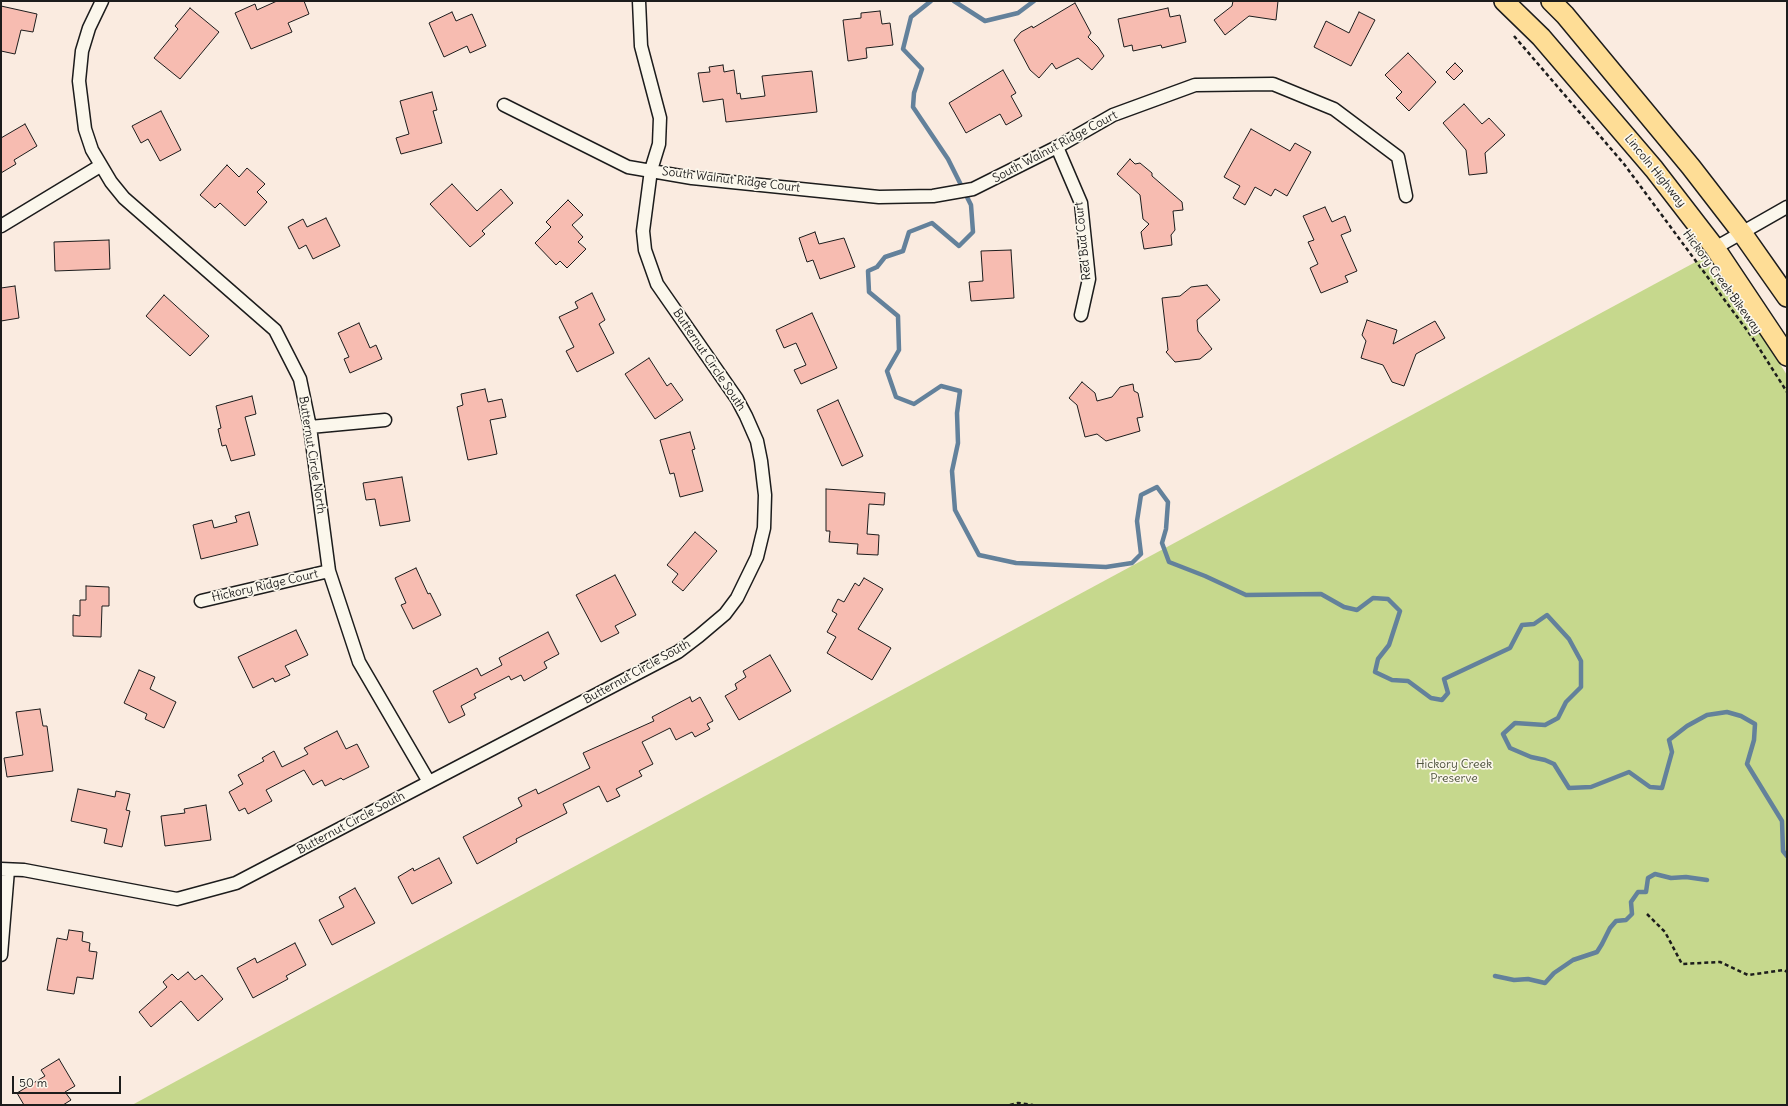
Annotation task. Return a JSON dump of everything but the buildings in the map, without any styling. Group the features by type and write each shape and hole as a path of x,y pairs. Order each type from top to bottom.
{"main road":[{"name":"Lincoln Highway","path":"1504,1 1541,37 1649,163 1715,248 1787,356"},
{"path":"1551,1 1565,14 1691,167 1742,233 1787,297"}],"street":[{"name":"Butternut Circle North","path":"102,1 89,28 82,51 79,81 85,129 100,166 111,182 142,215 275,330 300,379 310,427 329,571 359,662 429,782"},
{"name":"Butternut Circle South","path":"5,870 24,870 177,899 236,883 678,652 725,614 738,598 757,557 764,528 765,495 757,441 737,399 664,295 650,268 645,250 643,231 651,170 659,144 660,118 641,46 639,1"},
{"name":"South Walnut Ridge Court","path":"504,105 628,167 692,178 879,197 933,196 974,189 1057,147 1113,115 1195,85 1273,84 1334,109 1398,157 1406,196"},
{"name":"Red Bud Court","path":"1057,147 1081,203 1089,279 1081,315"},
{"path":"1,226 100,166"},
{"path":"1715,248 1787,207"},
{"path":"310,427 385,420"},
{"name":"Hickory Ridge Court","path":"201,601 329,571"},
{"path":"1,955 5,870"}],"path":[{"name":"Hickory Creek Bikeway","path":"1513,34 1624,164 1752,337 1787,392"},
{"path":"1647,914 1665,932 1682,964 1720,962 1748,975 1784,970 1787,972"},
{"path":"1010,1105 1018,1103 1033,1105"}],"green space":[{"name":"Hickory Creek Preserve","path":"1703,258 1760,333 1787,375 1787,1105 132,1105"}],"waterway":[{"path":"931,1 911,17 903,49 922,69 914,93 913,107 948,159 971,205 973,232 959,246 932,223 909,232 903,251 885,257 877,267 868,271 869,292 898,316 899,350 887,371 896,397 914,404 941,386 960,391 957,413 958,443 952,471 955,510 979,555 1016,563 1106,567 1132,563 1141,554 1137,521 1141,495 1157,487 1168,502 1166,529 1162,543 1169,562 1205,576 1246,595 1321,594 1344,607 1357,610 1373,598 1388,599 1400,611 1389,645 1378,659 1375,672 1392,680 1408,681 1431,698 1442,700 1448,693 1444,679 1510,648 1522,625 1534,624 1547,615 1569,639 1581,661 1581,687 1566,702 1558,718 1545,725 1515,723 1503,734 1510,748 1531,757 1545,760 1554,764 1569,788 1591,787 1629,772 1650,787 1662,788 1672,752 1669,740 1687,726 1707,715 1727,712 1741,716 1755,724 1754,740 1747,764 1782,821 1783,851 1787,856"},
{"path":"954,1 985,21 1018,13 1034,1"},
{"path":"1495,976 1514,980 1528,979 1545,983 1554,973 1573,960 1597,952 1610,928 1616,921 1626,920 1632,914 1631,902 1638,892 1646,892 1648,878 1655,874 1671,878 1686,877 1707,880"}]}
